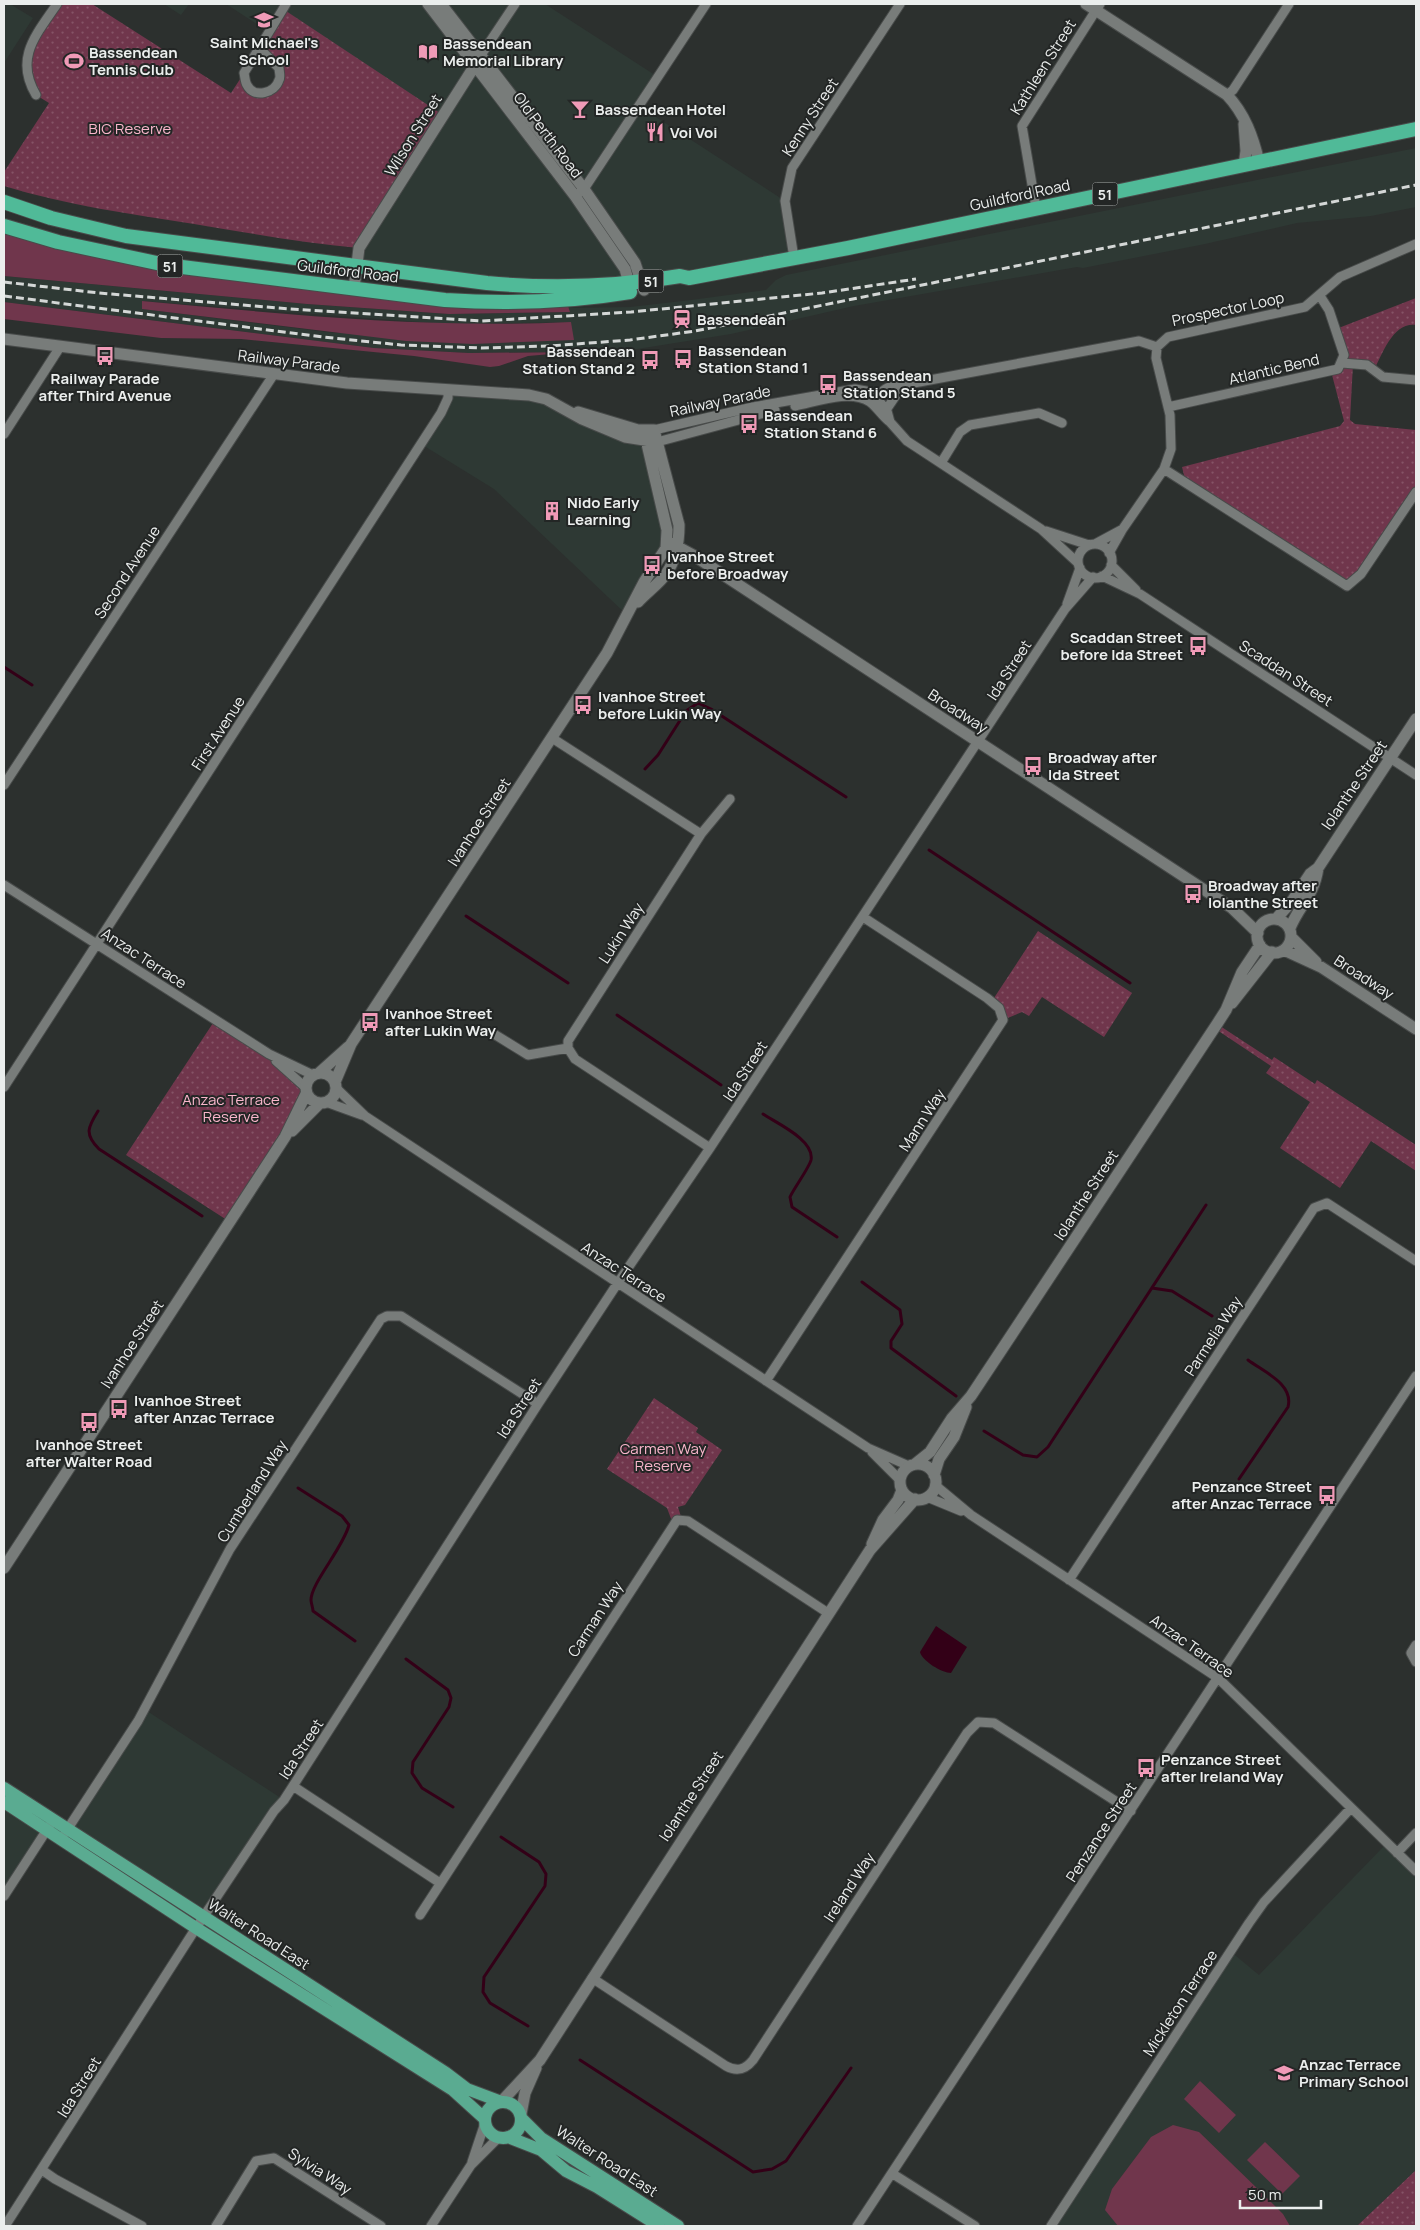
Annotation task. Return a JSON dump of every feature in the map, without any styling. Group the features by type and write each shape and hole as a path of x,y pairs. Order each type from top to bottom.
{"highway":[{"name":"Guildford Road","path":"4,202 51,218 126,236 356,267 534,287 637,287 684,283 689,278 1416,129"},
{"name":"Guildford Road","path":"4,226 58,242 166,265 484,302 611,295 637,287"}],"main road":[{"name":"Walter Road East","path":"4,1788 49,1825"},
{"name":"Walter Road East","path":"4,1802 64,1834 453,2090 485,2121"},
{"name":"Walter Road East","path":"200,1923 446,2073 467,2089 500,2101"},
{"path":"500,2101 514,2105 521,2116 518,2131 514,2136 504,2137 491,2133 485,2121 488,2110 500,2101"},
{"name":"Walter Road East","path":"521,2116 541,2138 678,2226"},
{"name":"Walter Road East","path":"504,2137 535,2146 572,2175 597,2187 659,2226"}],"street":[{"path":"36,95 26,75 26,62 34,38 57,4"},
{"path":"259,48 279,68 280,79 273,90 265,93 255,92 247,86 244,73 259,48 286,4"},
{"name":"Old Perth Road","path":"428,4 478,59"},
{"name":"Old Perth Road","path":"442,4 478,59 579,192 624,269 637,287"},
{"name":"Wilson Street","path":"354,288 359,248 514,4"},
{"path":"579,192 706,4"},
{"name":"Kenny Street","path":"794,258 786,201 792,168 900,4"},
{"path":"1226,95 1233,90 1289,4"},
{"path":"1094,6 1226,95 1252,134 1259,162"},
{"name":"Kathleen Street","path":"1036,208 1022,126 1094,6"},
{"path":"1243,118 1246,151 1244,165"},
{"name":"Prospector Loop","path":"1157,347 1168,337 1305,307 1347,273 1416,244"},
{"name":"Atlantic Bend","path":"1168,407 1338,368 1342,363 1344,355 1329,310 1320,296"},
{"name":"Railway Parade","path":"4,339 346,383 530,395 546,399 582,419 616,434 650,436 834,399 855,398 873,400"},
{"path":"1139,341 1157,347 1156,358 1168,407 1171,449 1164,469 1122,530 1110,552 1111,565 1097,577 1088,576 1041,529 907,441 873,400 881,391 893,384 903,385 1139,341"},
{"path":"4,434 60,347"},
{"path":"1342,363 1367,365 1383,377 1416,380"},
{"name":"Second Avenue","path":"4,785 274,374"},
{"path":"884,413 903,385"},
{"name":"First Avenue","path":"4,1087 98,945 441,413 448,390"},
{"path":"941,463 960,432 970,425 1039,413 1062,423"},
{"name":"Ivanhoe Street","path":"335,1085 351,1044 607,653 644,582 666,548 672,543 679,525 650,436"},
{"path":"1164,469 1347,586 1361,574 1416,492"},
{"path":"1041,529 1103,546 1110,552"},
{"path":"1079,565 1080,552 1092,544 1122,530"},
{"name":"Broadway","path":"672,543 1232,908 1258,933"},
{"name":"Ida Street","path":"1065,609 1079,565"},
{"name":"Scaddan Street","path":"1111,565 1140,594 1416,775"},
{"name":"Ida Street","path":"5,2226 200,1923 274,1811 293,1786 617,1284 710,1148 1065,609 1097,577"},
{"name":"Scaddan Street","path":"1097,577 1140,594"},
{"name":"Iolanthe Street","path":"1271,920 1292,901 1310,874 1318,868 1416,719"},
{"path":"552,738 701,834"},
{"name":"Lukin Way","path":"568,1048 570,1036 701,834 730,799"},
{"name":"Iolanthe Street","path":"1291,933 1296,914 1313,889 1318,868"},
{"name":"Anzac Terrace","path":"4,885 269,1054 316,1074"},
{"name":"Broadway","path":"1232,908 1271,920"},
{"name":"Mann Way","path":"766,1381 1003,1020 999,1008 987,998 863,917"},
{"path":"1271,920 1282,920 1291,933 1288,947 1278,951 1260,945 1258,933 1271,920"},
{"name":"Broadway","path":"1291,933 1321,967"},
{"name":"Iolanthe Street","path":"1226,1010 1242,972 1260,945"},
{"name":"Broadway","path":"1278,951 1321,967 1416,1029"},
{"name":"Iolanthe Street","path":"912,1465 930,1452 952,1418 971,1396 1226,1010 1278,951"},
{"path":"494,1034 528,1055 568,1048 575,1059 710,1148"},
{"name":"Ivanhoe Street","path":"316,1074 351,1044"},
{"name":"Anzac Terrace","path":"269,1054 306,1091"},
{"path":"316,1074 330,1076 335,1085 334,1095 323,1103 312,1101 306,1091 306,1082 316,1074"},
{"name":"Anzac Terrace","path":"335,1085 365,1116 617,1284 868,1448 912,1465"},
{"name":"Ivanhoe Street","path":"4,1568 285,1137 306,1091"},
{"name":"Anzac Terrace","path":"323,1103 365,1116"},
{"name":"Ivanhoe Street","path":"285,1137 323,1103"},
{"name":"Parmelia Way","path":"1069,1580 1314,1208 1327,1203 1416,1261"},
{"name":"Cumberland Way","path":"64,1834 138,1721 230,1549 381,1319 387,1316 401,1316 538,1404"},
{"name":"Penzance Street","path":"857,2226 893,2174 1416,1376"},
{"name":"Iolanthe Street","path":"934,1480 939,1459 954,1437 971,1396"},
{"name":"Anzac Terrace","path":"868,1448 901,1485"},
{"path":"912,1465 924,1465 934,1480 921,1498 905,1494 901,1485 904,1470 912,1465"},
{"name":"Anzac Terrace","path":"934,1480 970,1515 1218,1678 1416,1871"},
{"name":"Iolanthe Street","path":"521,2116 525,2093 540,2060 870,1550 883,1520 896,1503 901,1485"},
{"name":"Anzac Terrace","path":"921,1498 970,1515"},
{"name":"Iolanthe Street","path":"870,1550 921,1498"},
{"name":"Carman Way","path":"420,1915 677,1520 688,1521 828,1613"},
{"path":"1416,1645 1412,1653 1416,1662"},
{"name":"Ireland Way","path":"592,1978 726,2066 737,2070 743,2069 753,2060 967,1733 978,1722 994,1723 1130,1811"},
{"path":"293,1786 440,1883"},
{"name":"Mickleton Terrace","path":"1050,2226 1264,1902 1351,1808"},
{"path":"4,1896 49,1825"},
{"path":"1397,1853 1416,1833"},
{"name":"Iolanthe Street","path":"500,2101 540,2060"},
{"path":"431,2226 471,2165 485,2121"},
{"path":"471,2165 504,2137"},
{"name":"Sylvia Way","path":"216,2226 256,2161 274,2158 381,2226"},
{"path":"42,2170 55,2179 142,2226"},
{"path":"893,2174 975,2226"}],"shaded area":[{"path":"4,4 10,4 33,18 4,63"},
{"name":"Saint Michael's School","path":"164,4 189,4 181,15"},
{"path":"226,4 428,4 475,64 630,284 534,287 357,267 359,248 269,32"},
{"path":"441,4 545,4 658,77 639,106 785,201 794,258 642,282 635,263"},
{"path":"1416,148 1416,207 1371,216 1297,223 1205,244 1083,268 1077,267 854,306 731,334 625,351 469,353 374,348 4,302 4,276 307,304 449,314 569,312 569,308 630,307 766,290 776,280 786,275","holes":["143,301 433,323 571,322 335,333 143,309"]},
{"path":"448,390 523,394 646,441 667,541 627,615 494,489 421,444"},
{"path":"936,1626 967,1647 951,1673 933,1666 924,1659 920,1652"},
{"path":"144,1709 284,1800 203,1917 67,1829"},
{"path":"4,1802 46,1830 4,1896"},
{"name":"Anzac Terrace Primary School","path":"1387,1843 1416,1871 1416,2170 1357,2226 1051,2226 1230,1951 1259,1975"}],"green space":[{"name":"BIC Reserve","path":"57,4 92,4 231,93 244,73 255,92 273,90 279,68 259,48 283,9 443,115 359,248 297,241 122,213 27,193 4,186 4,172 49,103 36,95 26,61"},
{"path":"4,232 54,248 190,274 567,303 570,312 449,314 307,304 4,276"},
{"path":"1416,298 1416,325 1408,325 1395,333 1374,370 1353,364 1350,420 1355,424 1416,430 1416,492 1347,586 1186,483 1182,467 1340,426 1344,421 1331,371 1342,363 1336,329"},
{"path":"142,301 410,322 517,324 571,322 574,340 473,344 406,341 142,309"},
{"path":"4,302 374,348 469,353 575,352 528,356 499,366 490,367 414,356 241,339 161,338 4,319"},
{"path":"1038,931 1132,993 1104,1037 1042,997 1029,1016 1022,1012 1003,1020 992,1001"},
{"name":"Anzac Terrace Reserve","path":"215,1020 269,1054 305,1091 230,1222 126,1155"},
{"path":"1217,1024 1272,1060 1274,1057 1315,1084 1317,1080 1416,1145 1416,1171 1371,1141 1340,1188 1280,1148 1310,1102 1266,1073 1271,1066 1214,1028"},
{"name":"Carmen Way Reserve","path":"654,1398 698,1428 696,1432 722,1450 685,1505 678,1507 682,1520 673,1524 667,1508 607,1469"},
{"path":"1200,2081 1236,2115 1219,2133 1184,2099"},
{"path":"1173,2125 1199,2132 1283,2214 1290,2226 1118,2226 1105,2210 1112,2189 1151,2137"},
{"path":"1265,2142 1300,2176 1282,2194 1247,2160"},
{"path":"1416,2170 1416,2226 1357,2226"}],"waterway":[{"path":"4,667 32,685"},
{"path":"645,769 658,755 686,711 698,703 711,709 846,797"},
{"path":"929,850 1130,983"},
{"path":"466,916 568,983"},
{"path":"617,1015 721,1085"},
{"path":"98,1111 89,1130 89,1135 94,1144 202,1216"},
{"path":"763,1114 801,1139 811,1153 810,1164 790,1197 792,1207 837,1237"},
{"path":"984,1431 1023,1455 1037,1457 1048,1447 1206,1205"},
{"path":"862,1282 900,1310 902,1324 891,1341 891,1348 956,1396"},
{"path":"1152,1288 1172,1291 1212,1316"},
{"path":"1239,1479 1288,1407 1289,1399 1287,1392 1276,1379 1248,1360"},
{"path":"298,1488 342,1516 349,1525 341,1544 316,1584 311,1600 313,1611 355,1641"},
{"path":"406,1659 448,1690 451,1698 449,1707 413,1762 412,1773 422,1788 453,1807"},
{"path":"501,1837 539,1862 546,1874 545,1886 484,1977 483,1992 490,2003 528,2026"},
{"path":"580,2060 753,2172 772,2169 786,2161 851,2068"}],"railway":[{"path":"4,296 323,337 401,345 481,348 549,346 630,340 695,331 1416,185"},
{"path":"4,282 99,293 290,309 481,321 631,312 822,293 916,279"}],"place":[{"name":"Saint Michael's School","path":"264,20"},
{"name":"Bassendean Memorial Library","path":"428,52"},
{"name":"Bassendean Tennis Club","path":"74,61"},
{"name":"Bassendean Hotel","path":"580,109"},
{"name":"Voi Voi","path":"655,132"},
{"name":"Bassendean","path":"682,319"},
{"name":"Railway Parade after Third Avenue","path":"105,356"},
{"name":"Bassendean Station Stand 1","path":"683,359"},
{"name":"Bassendean Station Stand 2","path":"650,360"},
{"name":"Bassendean Station Stand 5","path":"828,384"},
{"name":"Bassendean Station Stand 6","path":"749,424"},
{"name":"Nido Early Learning","path":"552,511"},
{"name":"Ivanhoe Street before Broadway","path":"652,565"},
{"name":"Scaddan Street before Ida Street","path":"1198,646"},
{"name":"Ivanhoe Street before Lukin Way","path":"583,705"},
{"name":"Broadway after Ida Street","path":"1033,766"},
{"name":"Broadway after Iolanthe Street","path":"1193,894"},
{"name":"Ivanhoe Street after Lukin Way","path":"370,1022"},
{"name":"Ivanhoe Street after Anzac Terrace","path":"119,1409"},
{"name":"Ivanhoe Street after Walter Road","path":"89,1422"},
{"name":"Penzance Street after Anzac Terrace","path":"1327,1495"},
{"name":"Penzance Street after Ireland Way","path":"1146,1768"},
{"name":"Anzac Terrace Primary School","path":"1284,2073"}]}
